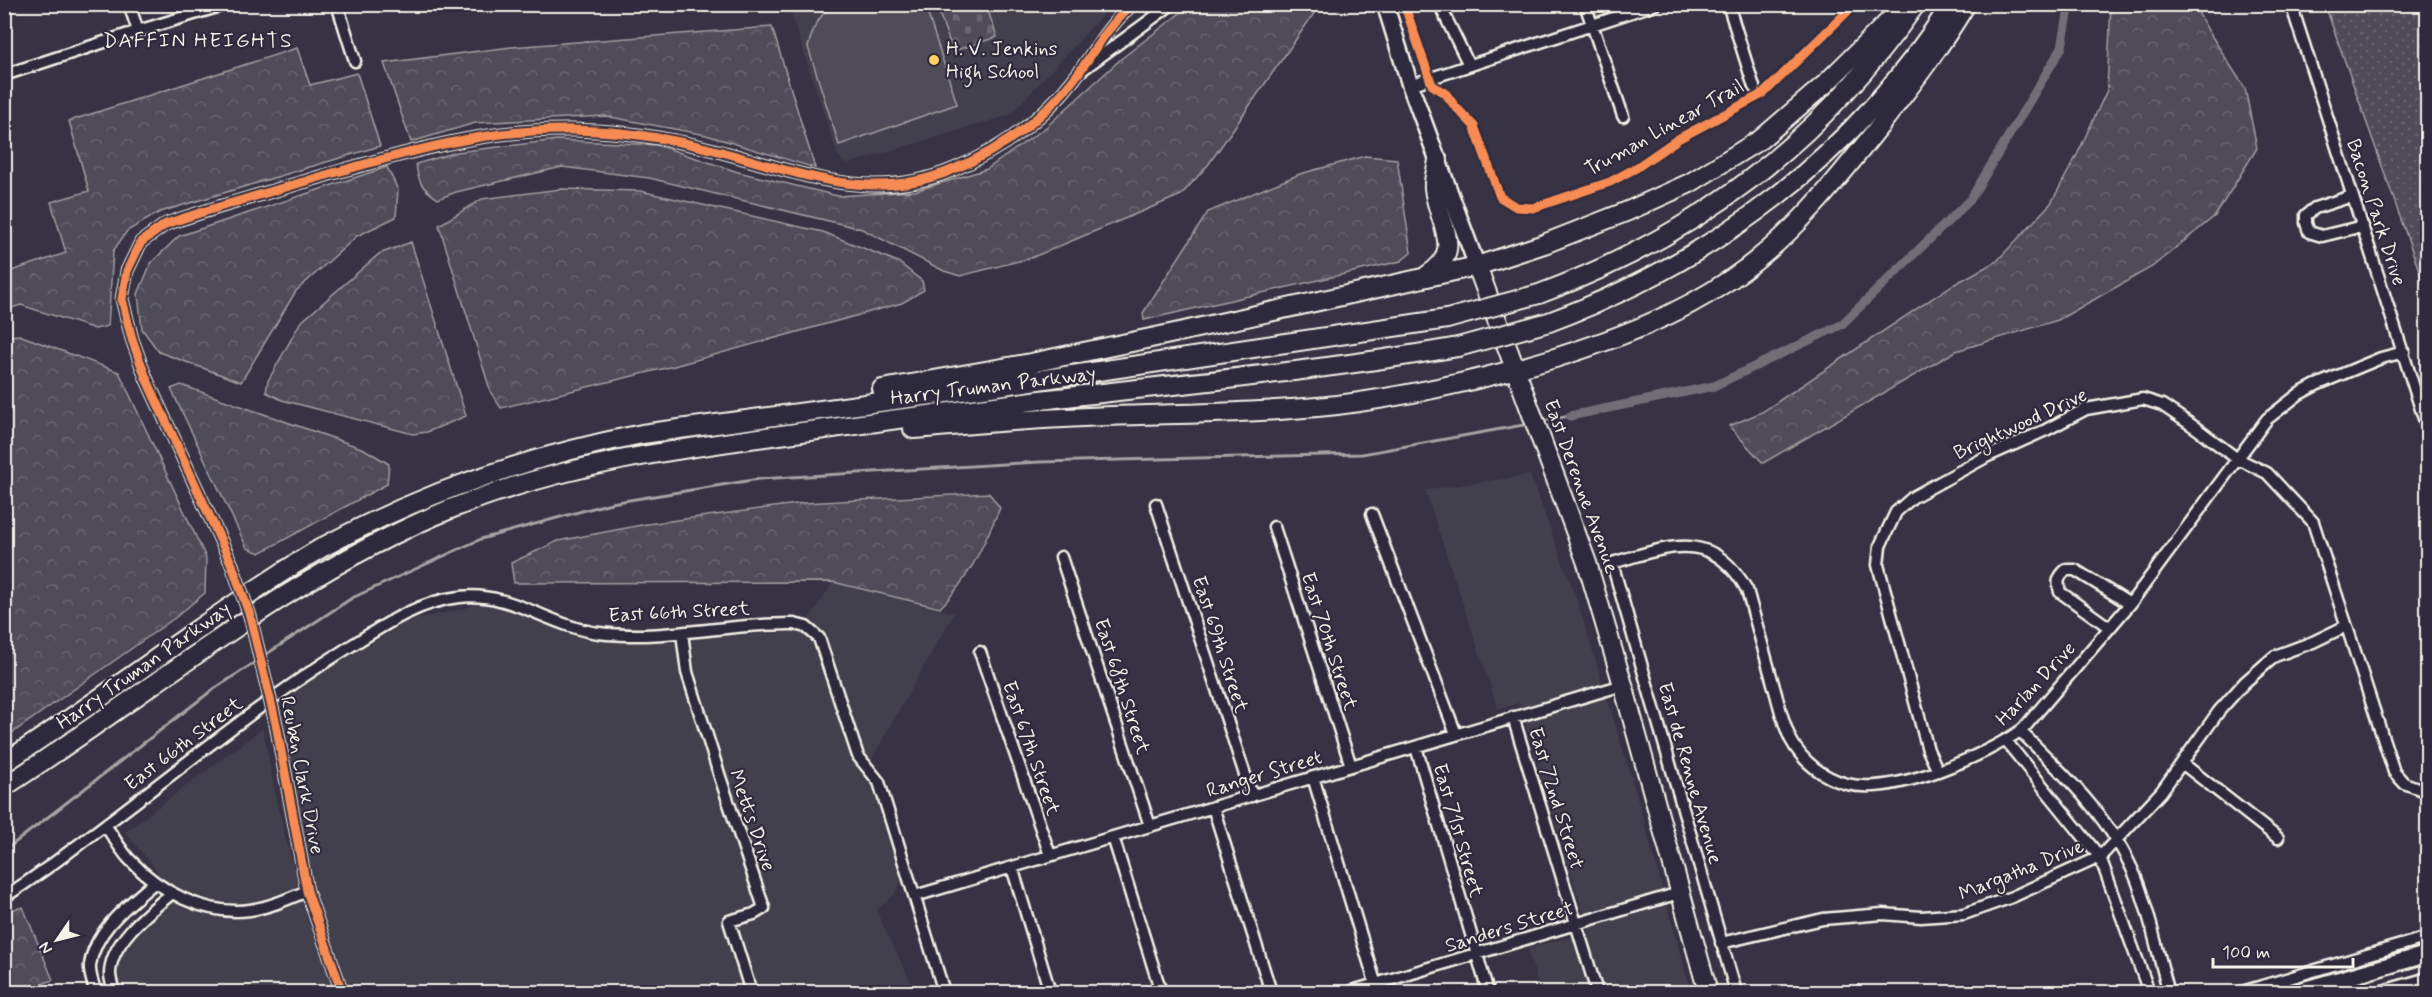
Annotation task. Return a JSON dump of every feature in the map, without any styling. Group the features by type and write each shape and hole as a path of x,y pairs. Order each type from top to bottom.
{"highway":[{"path":"544,456 641,429 697,417 897,387 1031,363 1477,266 1544,244 1617,215 1700,177 1761,139 1824,85 1894,16 1901,4"},
{"name":"Harry Truman Parkway","path":"4,763 240,600 324,547 438,492 544,456 642,434 1001,385 1447,319 1539,294 1600,270 1664,238 1750,180 1778,158 1830,110 1877,57 1916,4"},
{"name":"Harry Truman Parkway","path":"4,787 302,583 415,524 487,495 598,464 646,454 1458,347 1549,322 1612,297 1678,264 1769,204 1825,156 1876,104 1922,47 1952,4"},
{"path":"771,437 1064,418 1256,412 1337,405 1404,395 1516,370 1611,339 1689,306 1734,278 1773,246 1817,201 1862,149 1928,63 1966,4"},
{"path":"1424,277 1440,266 1448,250 1447,237 1434,187 1438,160"},
{"name":"East Derenne Avenue","path":"1477,266 1587,563 1708,993"}],"main road":[{"name":"East Derenne Avenue","path":"1384,4 1410,85 1477,266"},
{"path":"2296,993 2427,954"}],"street":[{"path":"129,4 138,31"},
{"path":"4,75 227,4"},
{"path":"337,4 355,61"},
{"name":"Reuben Clark Drive","path":"342,993 307,891 276,724 250,616 232,565 146,378 132,339 122,299 127,271 141,242 166,224 436,145 527,131 573,130 645,137 712,149 806,177 845,185 886,184 921,179 949,172 990,154 1052,106 1111,25 1132,4"},
{"path":"1079,71 1095,63 1172,4"},
{"path":"1585,4 1623,116"},
{"path":"1410,85 1656,4"},
{"path":"1728,4 1754,87"},
{"name":"Bacon Park Drive","path":"2291,4 2404,352 2427,431"},
{"path":"1443,12 1469,65"},
{"path":"2352,196 2315,208 2306,215 2309,232 2322,236 2363,226"},
{"name":"Harlan Drive","path":"1612,563 1673,546 1711,552 1725,561 1739,576 1747,590 1791,738 1812,767 1847,784 1894,783 1938,771 2006,741 2020,730 2130,604 2267,418 2299,394 2381,358 2404,352"},
{"name":"Brightwood Drive","path":"1938,771 1928,750 1878,565 1880,546 1896,512 1913,497 1986,456 2046,430 2086,409 2143,399 2162,405 2236,458 2266,473 2313,522 2394,772 2404,783 2427,792"},
{"name":"East 69th Street","path":"1156,504 1252,796"},
{"name":"East 71st Street","path":"1372,514 1456,734"},
{"name":"East 70th Street","path":"1274,527 1351,766"},
{"name":"East 68th Street","path":"1061,557 1150,826"},
{"name":"East de Renne Avenue","path":"1612,563 1736,993"},
{"path":"2110,628 2060,592 2059,576 2066,570 2075,570 2130,604"},
{"name":"East 66th Street","path":"4,897 105,825 294,681 377,628 434,602 483,596 500,599 583,630 618,634 682,633 781,624 806,627 817,636 823,647 858,756 879,782 944,993"},
{"name":"Margatha Drive","path":"1721,943 1823,919 1883,914 1921,917 1964,914 2012,897 2100,857 2161,792 2245,681 2275,656 2313,642 2346,626"},
{"name":"Metts Drive","path":"682,633 687,672 764,908 754,914 729,921 751,993"},
{"name":"East 67th Street","path":"980,652 1050,855"},
{"name":"Ranger Street","path":"915,896 1623,685"},
{"name":"East 72nd Street","path":"1513,717 1597,993"},
{"path":"2020,730 2075,785 2116,842 2136,877 2169,993"},
{"path":"2006,741 2100,857 2149,993"},
{"name":"East 71st Street","path":"1416,747 1488,993"},
{"path":"2182,763 2278,838"},
{"path":"1313,777 1377,988"},
{"path":"1214,807 1271,993"},
{"path":"105,825 127,857 155,882 171,894 207,907 248,910 273,905 307,891"},
{"path":"1113,837 1161,993"},
{"path":"1012,867 1050,993"},
{"path":"155,882 127,906 105,931 95,947 89,967 96,991 113,989 110,974 116,953 125,937 148,912 171,894"},
{"name":"Sanders Street","path":"1349,993 1377,988 1476,954 1679,893"},
{"path":"2242,993 2427,937"},
{"path":"2379,993 2427,978"}],"shaded area":[{"name":"H. V. Jenkins High School","path":"788,5 1112,5 1010,115 847,164 838,157"},
{"path":"1530,475 1577,600 1635,789 1691,992 1541,992 1527,948 1589,932 1519,703 1498,709 1425,490"},
{"path":"833,582 954,613 870,762 871,784 902,880 894,895 876,911 916,992 348,992 314,901 295,806 280,697 410,620 462,609 482,601 493,601 597,638 800,632"},
{"path":"263,728 277,804 303,906 334,992 119,992 115,972 122,942 155,910 157,871 125,832"}],"green space":[{"path":"1192,4 1320,5 1208,165 1181,195 1031,258 960,276 944,271 862,229 649,178 562,167 456,192 438,199 428,192 418,176 416,164 457,152 557,140 657,145 738,172 838,196 915,191 987,169 1045,128 1122,58"},
{"path":"835,5 925,5 957,104 839,145 808,47 820,17"},
{"path":"936,5 986,5 997,37 953,51"},
{"path":"2111,5 2194,5 2245,88 2257,148 2215,216 2152,267 2058,320 1956,351 1763,463 1729,426 1762,412 1951,286 1997,261 2051,203 2077,155 2107,90"},
{"path":"2325,5 2427,5 2427,293"},
{"path":"772,27 815,168 706,135 605,116 475,123 411,142 384,63 511,47"},
{"path":"297,48 310,85 357,73 380,146 160,212 127,231 113,251 108,326 95,329 21,305 5,310 5,273 66,253 51,202 89,191 69,121"},
{"path":"1365,156 1397,159 1411,253 1401,261 1144,320 1143,313 1208,212 1300,174"},
{"path":"387,167 398,190 396,217 357,236 296,291 241,382 159,352 142,329 138,294 151,263 179,236"},
{"path":"561,189 640,191 823,232 898,262 922,281 924,290 902,303 674,366 501,408 491,393 439,225 482,199"},
{"path":"411,242 466,416 427,432 413,434 282,400 266,392 268,381 300,323 379,254"},
{"path":"19,335 119,372 206,558 205,593 176,617 5,738 4,337"},
{"path":"181,385 364,449 389,464 387,484 260,553 247,548 171,389"},
{"path":"989,493 1000,508 968,573 940,608 833,582 514,583 511,563 558,541 647,524 804,503"},
{"path":"23,907 53,980 18,992 5,992 5,911"}],"waterway":[{"path":"1570,416 1714,386 1841,325 1970,200 2062,47 2070,4"},
{"path":"1541,421 1570,416"},
{"path":"262,657 352,598 481,539 611,503 759,479 1039,462 1362,454 1529,424"},
{"path":"4,851 211,691 257,661"}],"cycle path":[{"path":"342,992 307,891 276,724 250,616 232,565 146,378 132,339 122,299 127,271 141,242 166,224 353,167 446,144 541,130 590,131 662,139 697,146 803,175 861,185 891,185 921,180 971,162 1007,141 1039,117 1067,87 1110,28 1132,4"},
{"name":"Truman Linear Trail","path":"1404,4 1432,85 1446,94 1474,126 1500,197 1516,207 1533,208 1610,182 1636,168 1678,139 1764,93 1855,4"}],"place":[{"name":"H. V. Jenkins High School","path":"934,60"}],"district":[{"name":"DAFFIN HEIGHTS","path":"198,40"}]}
